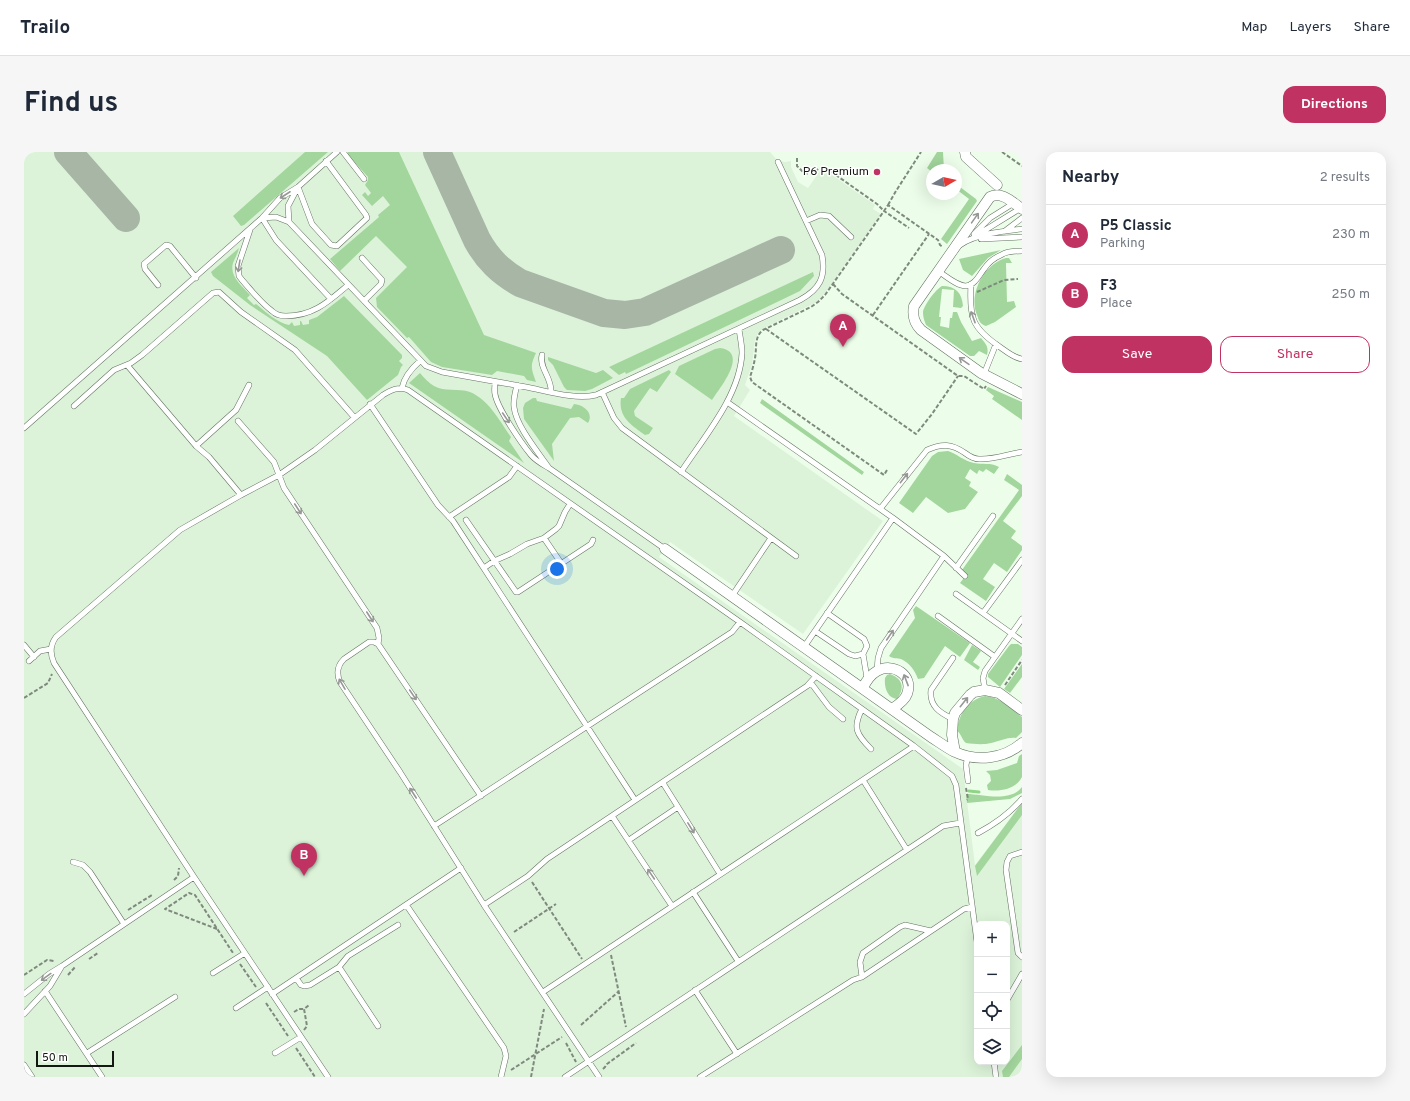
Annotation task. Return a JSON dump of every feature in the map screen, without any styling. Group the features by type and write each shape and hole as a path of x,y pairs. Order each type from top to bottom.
{"street":[{"path":"965,152 966,157 997,185"},
{"path":"1020,210 1002,195 990,197 914,306 913,313 917,327 921,330 984,374 1022,394"},
{"path":"665,549 804,647 865,684 892,709 955,752 978,758 994,757 1010,751 1022,743"},
{"path":"865,684 877,671 886,668 896,669 905,675 909,685 907,695 892,709"},
{"path":"955,752 952,735 953,719 955,713 974,692 985,690 999,693 1022,710"}],"lane":[{"path":"24,428 196,278 262,218 280,198 298,187 337,152"},
{"path":"343,152 364,179"},
{"path":"298,187 312,224 331,245 337,246 367,218 326,162"},
{"path":"262,218 276,217 289,222 420,361 433,370 551,392 588,397 739,329 800,300 816,289 822,279 824,267 822,255 778,162"},
{"path":"289,222 288,206 298,187"},
{"path":"1004,231 1020,210"},
{"path":"970,239 990,218 1020,210"},
{"path":"952,252 970,239 1020,210"},
{"path":"806,221 820,215 829,216 851,237"},
{"path":"262,218 276,240 331,299"},
{"path":"250,229 238,266 239,276 272,312 283,316 308,313 317,309 348,285"},
{"path":"970,239 1004,231 1022,229"},
{"path":"970,239 1022,237"},
{"path":"158,285 145,269 144,264 166,245 170,246 196,278"},
{"path":"1022,250 1001,254 992,261 971,284 970,294 970,309 976,325 987,338 1015,358 1022,359"},
{"path":"362,258 382,280 381,284 364,301"},
{"path":"938,271 962,285 971,284"},
{"path":"74,406 114,370 127,365 142,355 213,293 219,292 241,312 295,350 354,417"},
{"path":"680,472 727,402 740,368 742,352 739,329"},
{"path":"984,374 996,344"},
{"path":"542,355 541,359 550,381 551,392"},
{"path":"402,388 404,380 414,366 420,361"},
{"path":"127,365 196,446 209,457 241,495"},
{"path":"495,382 495,394 498,404 531,456 665,549"},
{"path":"196,446 236,410 249,385"},
{"path":"517,385 514,406 516,415 520,425 548,468"},
{"path":"328,1077 194,877 54,663 51,649 56,637 180,530 279,475 315,450 370,404 387,392 402,388 408,390 740,622 914,746 952,776 956,785 974,921"},
{"path":"602,392 614,418 622,428 796,556"},
{"path":"727,402 893,518 944,556 965,576"},
{"path":"370,404 438,505 449,517 484,568 635,800"},
{"path":"238,421 272,460 277,468 284,488 377,628 379,638 378,644"},
{"path":"880,509 927,450 932,447 948,445 956,447 971,457 978,459 1022,452"},
{"path":"449,517 510,477 517,466"},
{"path":"484,568 494,561 531,542 544,538 559,526 564,513 570,504"},
{"path":"956,568 993,516"},
{"path":"804,647 893,518"},
{"path":"466,520 516,592 591,544 593,540"},
{"path":"544,538 561,563"},
{"path":"732,596 771,538"},
{"path":"877,671 878,658 881,648 944,556"},
{"path":"984,613 1022,560"},
{"path":"956,594 1022,641"},
{"path":"827,613 864,639 867,646 863,654 865,684"},
{"path":"938,616 994,657"},
{"path":"985,690 983,678 985,671 1022,619"},
{"path":"434,826 732,632 740,622"},
{"path":"815,631 849,654 855,656 863,654"},
{"path":"481,796 378,644 370,642 344,659 339,666 338,678 484,905 598,1075"},
{"path":"24,645 34,657"},
{"path":"29,661 44,650 51,649"},
{"path":"952,658 931,690 930,695 936,708 953,719"},
{"path":"484,905 528,876 547,859 663,783 811,682 816,676"},
{"path":"811,682 829,707 843,719"},
{"path":"862,709 858,718 857,726 862,739 871,749"},
{"path":"543,992 914,746"},
{"path":"968,756 966,765 968,782"},
{"path":"862,780 907,850"},
{"path":"663,783 720,874"},
{"path":"978,832 993,825 1022,799"},
{"path":"629,840 678,807"},
{"path":"612,816 672,906"},
{"path":"565,1077 943,826 960,823"},
{"path":"1022,852 1010,856 1007,862 1006,870 1018,952 1022,957"},
{"path":"73,862 83,865 90,872 124,924"},
{"path":"272,994 407,906 461,868"},
{"path":"25,992 49,974 194,877"},
{"path":"693,892 738,961"},
{"path":"407,906 504,1048 506,1056 502,1076"},
{"path":"700,1077 852,980 862,977 964,909 972,907"},
{"path":"296,978 301,985 307,986 339,967 348,956 398,925"},
{"path":"862,977 860,962 863,952 900,927 905,925 931,931"},
{"path":"213,973 245,953"},
{"path":"24,1014 54,980 62,966"},
{"path":"339,967 378,1026"},
{"path":"1010,995 1022,974"},
{"path":"236,1008 268,987"},
{"path":"695,990 736,1054"},
{"path":"45,991 102,1077"},
{"path":"87,1053 175,997"},
{"path":"275,1053 301,1037"},
{"path":"24,1065 32,1077"},
{"path":"994,1065 996,1077"}],"path":[{"path":"887,470 884,475 750,380 750,378 756,357 757,338 759,333 818,302 833,284 884,211 922,152"},
{"path":"1002,152 1022,166"},
{"path":"797,158 797,166 804,173 813,174 818,168 826,168 909,228"},
{"path":"888,205 938,240 940,245"},
{"path":"872,316 929,234"},
{"path":"970,294 1004,280 1018,279"},
{"path":"833,284 842,294 958,376 964,376 984,389"},
{"path":"765,329 916,434 932,414 958,376"},
{"path":"1002,688 1022,660"},
{"path":"24,698 48,682 53,673 49,669"},
{"path":"967,800 966,786 968,782"},
{"path":"170,883 178,876 179,864"},
{"path":"528,876 585,965"},
{"path":"217,929 165,909 189,893 193,894 217,929 235,956"},
{"path":"128,910 154,894"},
{"path":"514,932 556,904"},
{"path":"87,960 98,953"},
{"path":"610,955 626,1028"},
{"path":"238,961 256,988"},
{"path":"68,975 81,963"},
{"path":"581,1025 618,992"},
{"path":"266,1003 289,1037"},
{"path":"292,1013 299,1009 304,1009 309,1005"},
{"path":"304,1009 306,1026 306,1029 304,1030"},
{"path":"531,1077 544,1009 548,1015"},
{"path":"559,1031 579,1068"},
{"path":"502,1076 562,1037"},
{"path":"598,1075 607,1064 636,1043"},
{"path":"295,1047 315,1077"}],"shaded area":[{"path":"24,152 770,152 777,160 785,162 791,161 791,167 798,182 808,188 822,168 875,205 873,209 881,214 817,302 764,328 758,333 755,340 752,365 745,385 750,390 734,416 883,521 803,634 670,542 659,557 963,769 975,865 1022,803 1022,1077 24,1077"}],"green space":[{"path":"305,152 328,152 241,226 233,216"},
{"path":"348,152 399,152 484,335 536,353 532,367 536,382 527,380 524,376 497,371 492,375 442,367 431,362 409,337 407,338 377,307 376,298 407,267 376,236 340,271 330,259 379,217 378,215 390,205 383,196 372,206 362,195 365,192 368,196 371,193 365,185 368,177 348,155"},
{"path":"937,152 943,152 944,164 930,164"},
{"path":"962,188 977,201 947,244 941,239 969,199 962,194"},
{"path":"239,248 233,263 233,272 237,280 250,295 247,298 254,305 256,304 280,322 289,325 292,322 294,326 300,325 300,321 303,325 309,324 309,320 317,317 344,296 402,355 402,358 399,361 403,365 398,375 367,400 327,356 250,305 213,276 211,272"},
{"path":"1001,250 988,258 972,276 963,270 959,259"},
{"path":"1006,258 1009,258 1012,263 1006,263 1007,302 1014,301 1016,307 995,322 986,326 979,321 977,315 975,307 976,289 985,273 991,266"},
{"path":"813,272 814,276 800,291 626,374 625,372 619,375 609,367"},
{"path":"942,286 955,289 960,294 963,306 961,308 953,307 954,290 942,289 939,317 941,317 940,326 949,328 950,318 952,318 953,312 957,312 972,341 981,338 986,344 988,350 987,355 979,351 974,356 970,356 926,325 923,315 924,309 928,301"},
{"path":"720,348 729,351 732,356 732,363 726,380 712,400 675,374 679,366"},
{"path":"548,357 596,373 603,370 613,378 585,391 567,390 553,365 548,360"},
{"path":"669,370 671,372 657,392 650,388 634,411 635,416 653,428 649,434 645,435 627,420 622,410 621,398 624,398 630,389"},
{"path":"420,373 425,379 438,388 470,392 483,400 493,411 511,437 509,441 524,463 409,383"},
{"path":"988,387 1022,402 1022,420 992,399 994,396 986,390"},
{"path":"533,398 536,398 537,401 571,409 574,404 578,405 587,410 590,416 588,423 579,417 570,418 552,444 554,461 524,419 523,408 525,403"},
{"path":"762,399 864,472 862,475 760,403"},
{"path":"948,451 970,462 999,467 994,474 986,469 983,472 979,470 977,474 970,469 965,478 971,482 969,486 978,492 965,509 948,513 926,497 913,513 899,503 932,456 938,452"},
{"path":"1007,474 1022,485 1022,496 1003,521 1016,531 1011,538 1022,546 1022,550 1007,572 994,563 983,579 995,587 986,601 960,583 967,574 962,570 1019,490 1004,480"},
{"path":"916,606 970,643 960,657 945,646 924,678 918,679 910,665 901,659 889,656 915,618 913,610"},
{"path":"1011,644 1018,644 1022,647 1022,655 1000,687 988,677 988,674"},
{"path":"972,645 981,651 973,662 980,667 978,670 964,660"},
{"path":"1022,664 1022,677 1010,693 1004,689"},
{"path":"890,674 898,678 901,684 902,688 897,699 891,697 887,692 885,685 885,678"},
{"path":"985,696 995,698 1022,717 1022,732 1016,738 982,744 966,743 963,740 960,733 957,731 962,713 969,704"},
{"path":"1022,754 1022,777 1019,781 1007,789 988,790 987,785 991,781 990,775 986,771 997,770 1017,763 1019,756"},
{"path":"1022,787 1022,793 1010,799 967,803 966,794 996,796 1011,795"},
{"path":"1022,803 1022,815 977,876 975,866"},
{"path":"1022,1045 1022,1059 1009,1077 1003,1077 1002,1071 1007,1065 1010,1065 1010,1061"}],"waterway":[{"path":"969,791 979,792"}],"taxiway":[{"path":"68,152 126,218"},
{"path":"437,152 477,240 486,254 496,265 520,283 604,313 625,315 645,312 781,250"}],"place":[{"name":"P6 Premium","path":"877,172"},
{"name":"P5 Classic","path":"843,347"},
{"name":"F3","path":"304,876"}]}
